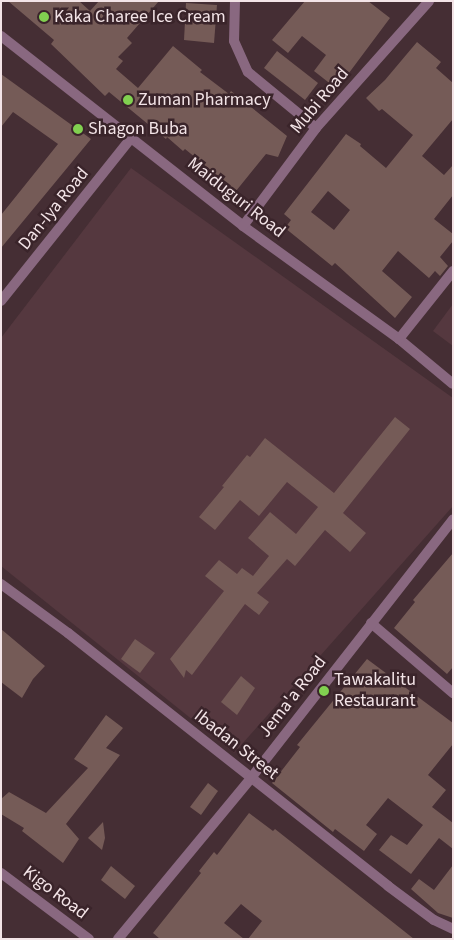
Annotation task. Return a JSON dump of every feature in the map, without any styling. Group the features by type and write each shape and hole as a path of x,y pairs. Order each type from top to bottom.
{"street":[{"path":"235,1 234,41 248,72 316,128"},
{"name":"Mubi Road","path":"243,226 316,128 429,1"},
{"name":"Maiduguri Road","path":"1,36 243,226 399,339 453,384"},
{"name":"Dan-Iya Road","path":"1,301 132,137"},
{"path":"399,339 453,271"},
{"name":"Jema'a Road","path":"118,939 251,778 453,520"},
{"name":"Ibadan Street","path":"1,584 388,886 434,920 453,928"},
{"path":"371,623 453,693"},
{"name":"Kigo Road","path":"1,873 89,939"}],"shaded area":[{"path":"131,168 453,398 453,506 234,753 1,566 1,338"},
{"path":"453,304 453,346 433,331"}],"building":[{"path":"8,1 79,1 90,11 99,1 159,1 127,38 132,43 118,57 123,61 116,69 138,88 173,46 202,70 200,72 229,94 231,91 287,136 278,157 266,154 236,191 185,149 183,151 167,137 166,139 109,92 105,96 51,44 54,40"},
{"path":"305,1 368,1 390,18 337,89 314,71 326,55 302,36 288,53 272,40"},
{"path":"186,3 217,5 214,43 184,40"},
{"path":"417,42 441,62 436,68 453,83 453,119 422,156 444,175 453,165 453,195 434,219 453,234 453,241 440,257 448,266 440,276 435,271 429,278 398,251 382,271 412,297 395,318 335,263 332,266 285,228 291,220 284,214 346,134 361,144 360,146 386,168 413,135 382,109 379,111 366,98 385,80","holes":["328,191 350,210 334,230 311,212"]},
{"path":"277,51 318,83 305,100 264,68"},
{"path":"1,74 91,139 1,248 1,215 58,144 13,112 1,127"},
{"path":"395,417 410,429 343,513 366,533 350,552 325,530 295,566 287,559 257,593 269,602 259,615 245,604 192,675 186,670 184,678 170,659 224,591 205,576 219,560 237,574 242,568 253,576 269,556 248,538 270,512 296,534 318,507 287,482 259,516 240,500 215,530 199,517 247,455 250,457 265,438 334,493"},
{"path":"453,553 453,667 447,674 394,628 415,602 413,600"},
{"path":"1,629 45,666 33,679 22,698 1,682"},
{"path":"135,639 155,653 140,673 121,659"},
{"path":"367,659 453,723 453,744 428,775 446,790 432,807 453,823 453,849 439,838 411,874 379,850 391,835 407,845 423,825 388,798 366,825 377,834 364,851 335,829 333,832 272,783 300,747 297,745"},
{"path":"241,676 255,688 237,715 221,702"},
{"path":"106,715 123,728 106,748 120,755 66,824 79,839 63,863 22,831 24,828 1,814 1,799 9,792 46,813 88,768 74,759"},
{"path":"208,783 218,791 201,815 190,807"},
{"path":"249,813 273,831 275,829 414,939 248,939 262,921 241,904 224,923 244,939 160,939 153,933 201,873 199,871 214,852 217,855"},
{"path":"103,822 105,838 102,850 88,838"},
{"path":"453,865 453,918 438,913 411,889 419,879 434,890"},
{"path":"111,866 135,886 125,899 101,880"}],"place":[{"name":"Kaka Charee Ice Cream","path":"44,17"},
{"name":"Zuman Pharmacy","path":"128,100"},
{"name":"Shagon Buba","path":"78,129"},
{"name":"Tawakalitu Restaurant","path":"324,691"}]}
